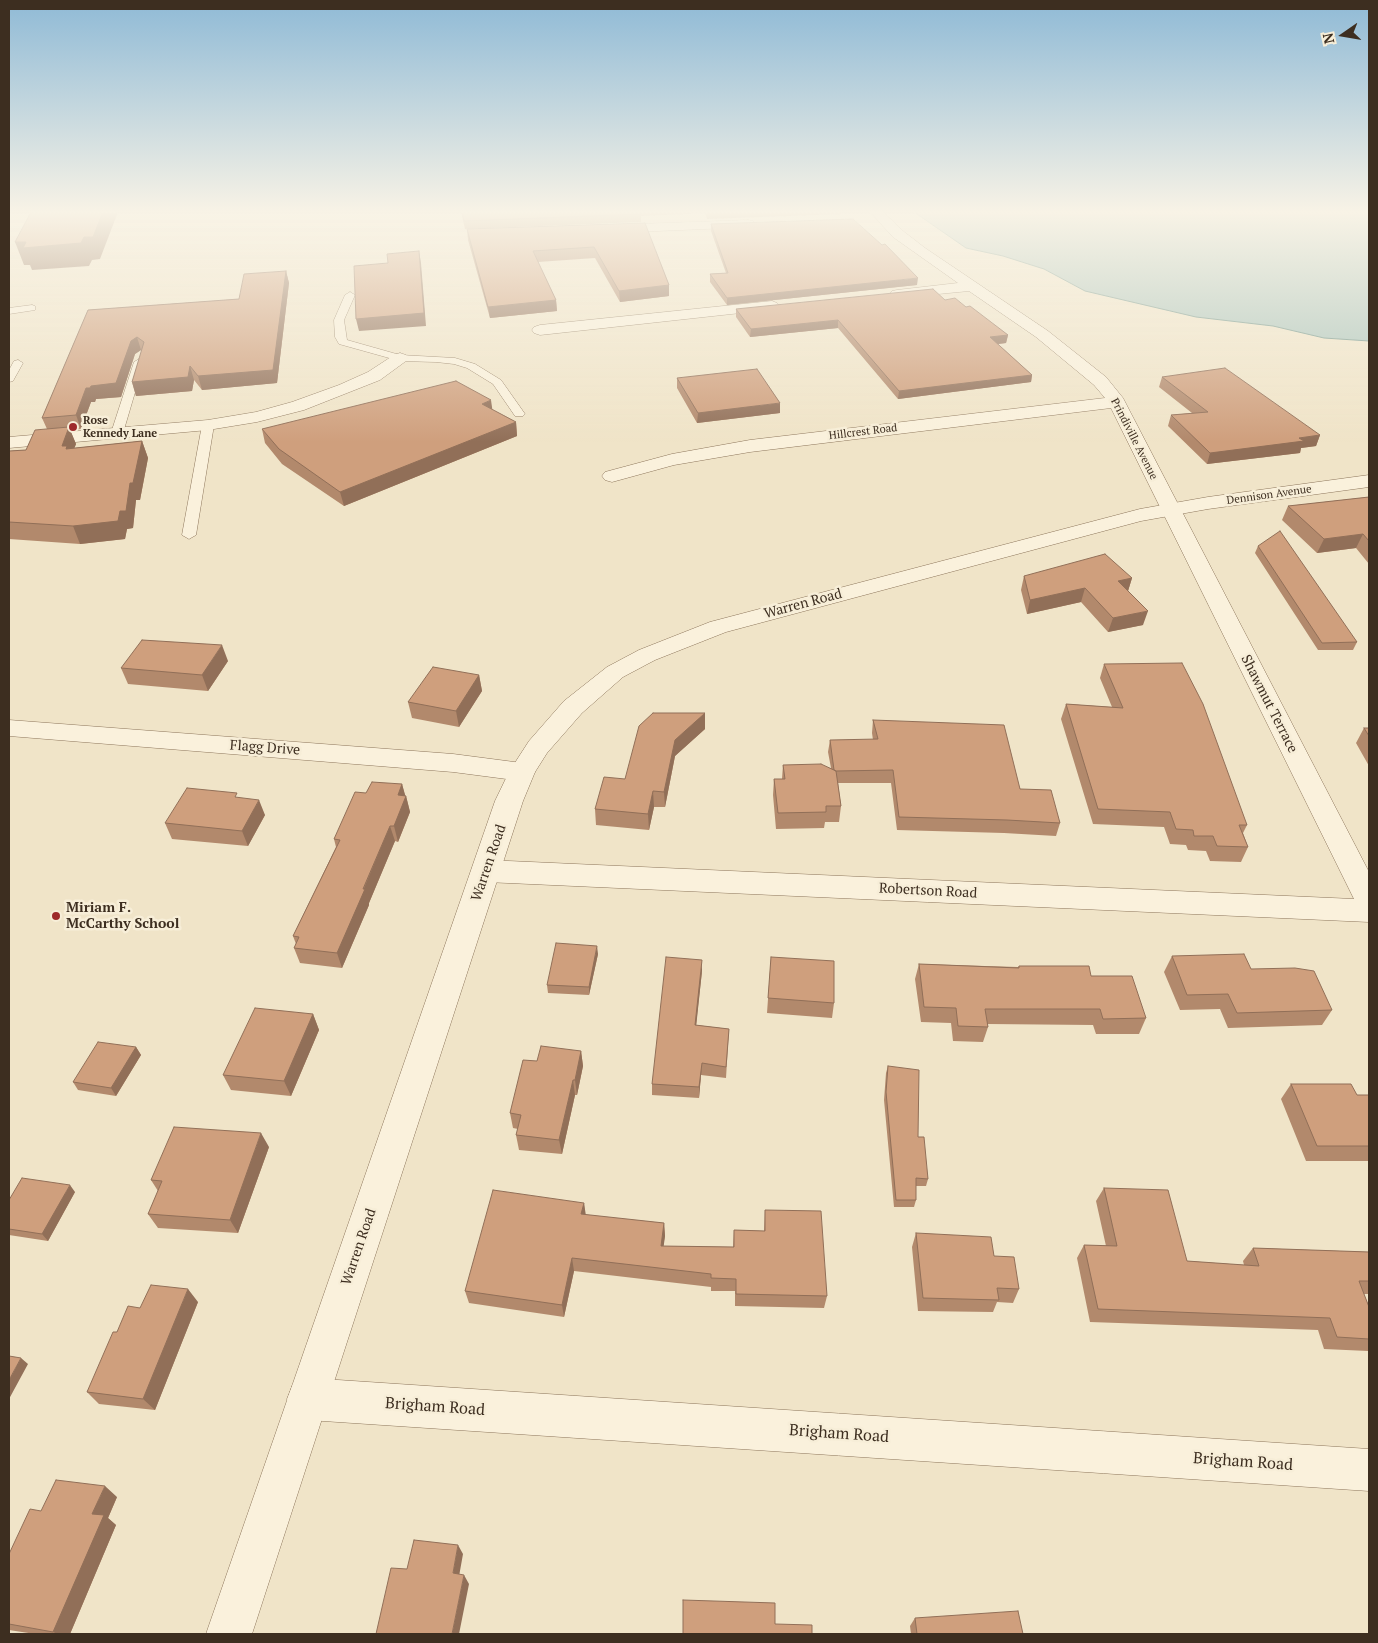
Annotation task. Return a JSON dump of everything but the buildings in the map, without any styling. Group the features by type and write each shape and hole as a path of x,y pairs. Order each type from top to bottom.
{"street":[{"path":"884,295 946,289"},
{"name":"Prindiville Avenue","path":"976,289 1042,334 1100,381 1117,402 1170,509"},
{"path":"540,330 786,305"},
{"path":"9,443 208,425 257,417 298,406 358,384 400,358"},
{"name":"Hillcrest Road","path":"612,476 672,460 750,446 1117,402"},
{"name":"Dennison Avenue","path":"1170,509 1369,481"},
{"name":"Warren Road","path":"229,1634 509,801 522,772 538,747 555,726 594,688 631,664 681,640 771,613 1112,522 1170,509"},
{"name":"Shawmut Terrace","path":"1170,509 1369,900"},
{"name":"Flagg Drive","path":"11,730 454,763 522,772"},
{"name":"Robertson Road","path":"486,871 1369,911"},
{"name":"Brigham Road","path":"308,1398 1369,1470"}],"lane":[{"path":"350,295 339,320 340,337 343,342 400,358 455,361 471,366 497,382 519,414"},
{"path":"9,310 32,308"},
{"path":"117,433 142,355"},
{"path":"9,379 18,363"},
{"path":"190,535 208,425"}],"water":[{"path":"1081,289 1369,289 1369,341 1324,338 1273,326 1196,317"}],"place":[{"name":"Rose Kennedy Lane","path":"73,427"},
{"name":"Miriam F. McCarthy School","path":"56,916"}]}
